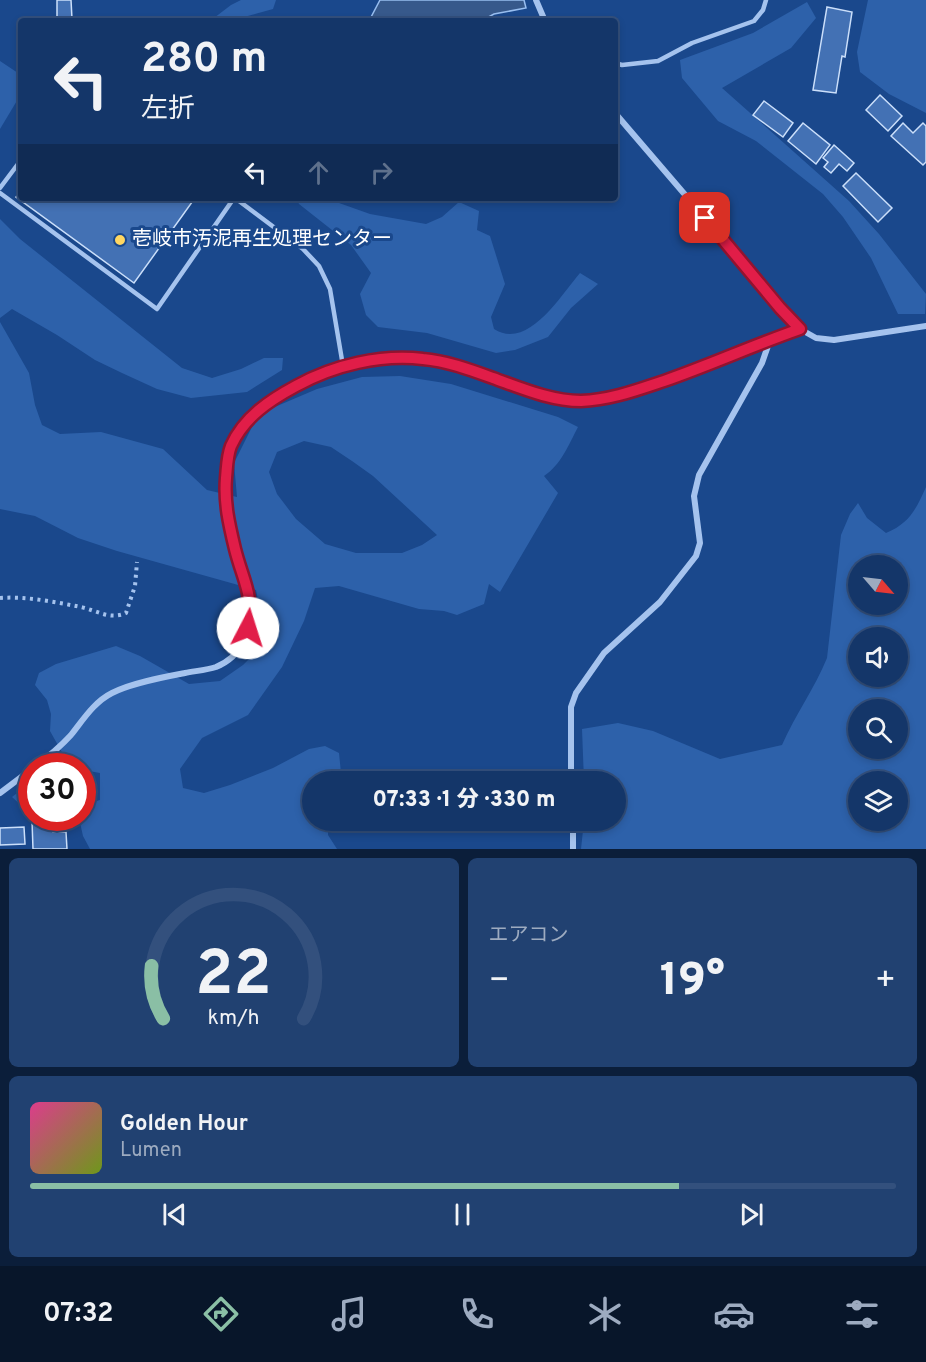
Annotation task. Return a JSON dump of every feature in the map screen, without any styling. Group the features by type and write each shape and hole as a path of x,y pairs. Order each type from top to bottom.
{"street":[{"path":"536,0 544,18"},
{"path":"618,117 800,329 816,338 834,340 926,326"},
{"path":"53,753 70,736 88,712 111,693 165,676 216,667 231,658 243,643 248,628 250,598 235,550 225,502 227,468 231,447 255,413 268,401 305,381 343,366 393,359 423,359 458,366 541,394 579,401 601,399 627,394 800,329"},
{"path":"571,771 572,707 576,693 604,653 660,602 696,556 700,543 694,496 699,475 762,363 770,340"},
{"path":"0,793 18,779"},
{"path":"573,831 573,849"}],"lane":[{"path":"618,64 658,61 692,43 754,21 763,10 766,0"},
{"path":"18,164 0,191 157,309 233,201"},
{"path":"239,201 303,249 319,266 330,289 343,366"}],"path":[{"path":"0,598 12,597 82,607 116,617 126,613 135,586 137,562"}],"shaded area":[{"path":"241,0 276,0 273,9 243,18 214,18"},
{"path":"380,0 524,0 526,8 494,14 487,18 371,18"},
{"path":"868,0 926,0 926,113 889,94 860,72 857,52"},
{"path":"807,2 816,18 791,48 722,88 849,201 879,234 926,294 925,314 898,314 871,258 843,217 823,194 756,141 718,121 682,78 680,60 753,33"},
{"path":"0,61 18,73 18,99 0,129"},
{"path":"298,201 333,201 370,214 426,224 442,217 459,202 479,211 477,230 490,236 505,284 491,317 494,329 507,334 519,333 543,318 580,273 598,284 571,308 548,337 515,350 496,353 427,333 378,327 366,315 360,294 371,273 351,245"},
{"path":"0,219 20,239 182,368 212,378 241,369 264,358 283,358 282,370 247,392 191,398 157,389 95,360 12,309 0,318"},
{"path":"0,322 29,373 35,405 42,425 60,434 101,432 163,449 207,490 237,497 234,463 253,425 270,409 317,389 362,377 400,376 451,384 558,417 578,427 560,460 544,476 558,493 500,592 489,584 484,604 457,615 444,611 419,609 339,586 315,588 304,621 282,667 248,715 202,738 180,769 183,788 204,793 273,768 309,749 325,746 339,753 341,771 302,771 302,831 328,831 337,849 90,849 82,831 96,831 96,801 100,800 100,773 96,772 96,753 62,753 50,731 51,714 47,700 35,685 39,673 56,664 116,646 140,656 189,684 220,681 243,665 256,652 263,624 256,590 78,538 35,516 0,509","holes":["304,441 331,447 373,476 437,535 422,545 402,553 356,553 325,544 296,519 277,494 269,472 277,452"]},
{"path":"926,487 926,849 581,849 583,831 626,831 626,771 584,771 582,729 618,723 653,731 720,759 782,745 827,658 841,535 850,514 858,503 867,518 886,533 901,525 915,509"},
{"path":"18,792 18,802 12,797"}],"building":[{"path":"57,0 71,0 72,18 57,18"},
{"path":"827,7 852,12 845,57 842,56 836,93 813,90"},
{"path":"880,95 902,116 888,131 866,110"},
{"path":"764,101 793,123 783,137 753,115"},
{"path":"803,123 830,145 816,164 788,141"},
{"path":"903,123 913,133 923,123 926,126 926,162 923,165 891,136"},
{"path":"834,145 854,163 847,171 839,164 831,173 824,167 828,162 823,158"},
{"path":"856,173 892,208 878,222 843,186"},
{"name":"壱岐市汚泥再生処理センター","path":"21,201 193,201 134,283"},
{"path":"18,827 18,831 24,831 25,844 0,845 0,828"},
{"path":"32,831 66,832 67,849 33,849"}],"place":[{"name":"壱岐市汚泥再生処理センター","path":"120,240"}],"route":[{"path":"248,628 250,598 235,550 225,502 227,468 231,447 255,413 268,401 305,381 343,366 393,359 423,359 458,366 514,387 541,394 579,401 601,399 627,394 800,329 705,218"}]}
